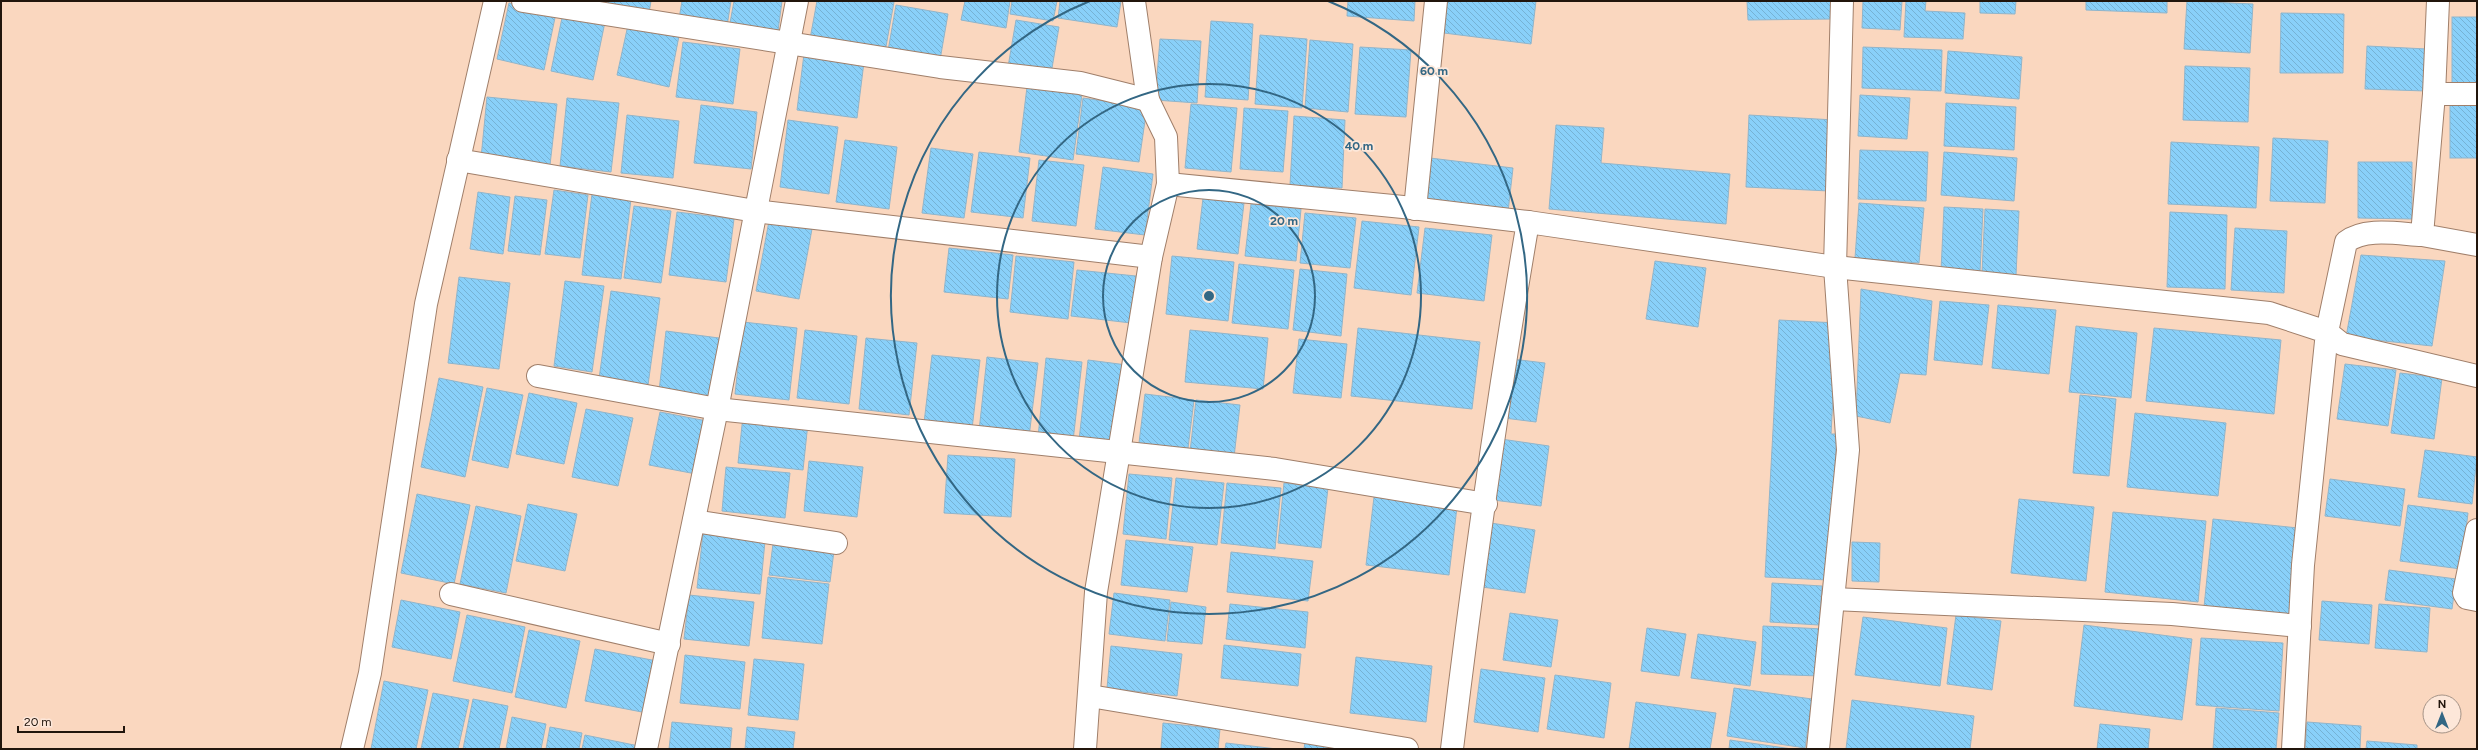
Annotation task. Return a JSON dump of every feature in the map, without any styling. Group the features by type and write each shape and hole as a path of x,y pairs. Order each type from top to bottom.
{"street":[{"path":"352,749 370,673 426,304 495,1"},
{"path":"523,1 940,67 1080,83 1148,100"},
{"path":"646,749 694,521 797,1"},
{"path":"1085,749 1090,696 1096,592 1151,257 1168,184 1166,137 1148,100 1134,1"},
{"path":"1415,210 1436,1"},
{"path":"1818,749 1848,450 1835,267 1842,1"},
{"path":"2422,235 2434,94 2438,1"},
{"path":"2434,94 2477,94"},
{"path":"458,160 755,211 1151,257"},
{"path":"1168,184 1403,206 1415,210 1528,222 1835,267 2269,313 2327,332 2342,344 2477,376"},
{"path":"1452,749 1471,590 1486,504 1500,386 1528,222"},
{"path":"2293,749 2303,565 2327,332 2346,242 2352,237 2368,234 2422,235 2477,246"},
{"path":"538,376 716,409 1120,453 1275,468 1486,504"},
{"path":"694,521 836,543"},
{"path":"2477,530 2464,593 2467,598 2477,600"},
{"path":"450,594 669,644"},
{"path":"1833,599 2172,614 2300,626"},
{"path":"1090,696 1407,749"}],"building":[{"path":"576,1 651,1 649,13"},
{"path":"682,1 731,1 727,26 679,19"},
{"path":"734,1 782,1 778,31 730,23"},
{"path":"817,1 894,2 885,52 810,39"},
{"path":"965,1 1010,1 1006,28 961,20"},
{"path":"1012,1 1057,1 1053,21 1010,14"},
{"path":"1060,1 1121,1 1117,27 1058,18"},
{"path":"1348,1 1415,1 1414,21 1347,16"},
{"path":"1440,1 1536,1 1531,44 1436,32"},
{"path":"1747,1 1834,1 1834,19 1748,20"},
{"path":"1863,1 1902,1 1900,30 1862,28"},
{"path":"1906,1 1926,1 1925,11 1965,13 1963,39 1904,37"},
{"path":"1980,1 2016,1 2015,14 1980,13"},
{"path":"2086,1 2167,1 2167,13 2086,10"},
{"path":"2187,1 2253,4 2250,53 2184,49"},
{"path":"509,3 556,13 544,70 497,59"},
{"path":"896,5 948,14 940,60 888,51"},
{"path":"563,13 605,22 593,80 551,71"},
{"path":"2281,13 2344,14 2343,73 2280,73"},
{"path":"2452,17 2477,17 2477,86 2452,86"},
{"path":"1016,20 1059,27 1051,74 1008,67"},
{"path":"1211,21 1253,24 1248,100 1205,97"},
{"path":"628,25 679,36 669,87 617,75"},
{"path":"1260,35 1307,39 1302,108 1255,104"},
{"path":"1160,39 1201,41 1197,103 1155,100"},
{"path":"1310,40 1353,44 1348,112 1305,108"},
{"path":"683,42 740,49 733,104 676,97"},
{"path":"2367,46 2427,49 2426,91 2365,89"},
{"path":"1360,47 1411,50 1406,117 1355,114"},
{"path":"1863,47 1942,50 1941,91 1862,88"},
{"path":"1948,51 2022,57 2019,99 1945,93"},
{"path":"804,54 864,62 857,118 797,110"},
{"path":"2185,66 2250,68 2248,122 2183,120"},
{"path":"1027,87 1082,94 1073,160 1019,152"},
{"path":"1860,95 1910,98 1907,139 1858,136"},
{"path":"487,97 557,104 550,165 481,158"},
{"path":"567,98 619,103 611,172 560,166"},
{"path":"1083,98 1147,107 1139,162 1076,154"},
{"path":"2450,102 2477,102 2477,158 2450,158"},
{"path":"1946,103 2016,107 2014,150 1944,146"},
{"path":"1191,104 1237,108 1231,172 1185,168"},
{"path":"701,105 757,112 751,169 694,163"},
{"path":"1244,108 1288,111 1283,172 1240,169"},
{"path":"627,115 679,121 673,178 621,173"},
{"path":"1749,115 1834,120 1829,191 1746,187"},
{"path":"1294,116 1345,120 1342,188 1290,185"},
{"path":"788,120 838,127 829,194 780,187"},
{"path":"1556,125 1604,128 1601,163 1730,174 1726,224 1549,209"},
{"path":"2273,138 2328,141 2325,203 2270,201"},
{"path":"845,140 897,147 889,209 836,202"},
{"path":"2171,142 2259,147 2256,208 2168,204"},
{"path":"931,148 973,154 964,218 922,213"},
{"path":"1860,150 1928,152 1926,201 1858,199"},
{"path":"979,152 1030,158 1023,218 971,212"},
{"path":"1944,152 2017,158 2014,201 1941,195"},
{"path":"1430,158 1513,168 1508,212 1425,201"},
{"path":"1039,160 1084,165 1076,226 1032,221"},
{"path":"2358,162 2412,162 2412,219 2358,218"},
{"path":"1103,167 1153,174 1145,235 1095,229"},
{"path":"554,190 588,195 580,258 545,254"},
{"path":"478,192 510,197 503,254 470,249"},
{"path":"592,194 631,199 621,279 582,275"},
{"path":"515,196 547,200 540,255 508,251"},
{"path":"1203,198 1244,203 1238,254 1197,249"},
{"path":"1859,203 1924,208 1919,263 1855,258"},
{"path":"1251,204 1301,209 1296,261 1245,256"},
{"path":"634,206 671,211 661,283 624,278"},
{"path":"1944,207 1983,209 1980,272 1941,271"},
{"path":"1985,209 2019,211 2016,275 1982,273"},
{"path":"677,212 734,219 726,282 669,275"},
{"path":"2170,212 2227,215 2225,289 2167,287"},
{"path":"1305,213 1356,218 1350,268 1300,263"},
{"path":"769,221 812,229 799,299 756,291"},
{"path":"1362,221 1419,227 1411,295 1354,288"},
{"path":"1425,228 1492,235 1484,301 1417,293"},
{"path":"2235,228 2287,231 2284,293 2231,290"},
{"path":"949,248 1013,255 1008,299 944,292"},
{"path":"2361,255 2445,261 2432,346 2346,337"},
{"path":"1016,256 1074,262 1068,319 1010,312"},
{"path":"1172,256 1234,262 1228,321 1166,314"},
{"path":"1655,261 1706,268 1698,327 1646,319"},
{"path":"1239,264 1294,270 1288,329 1232,323"},
{"path":"1300,269 1347,274 1341,336 1293,330"},
{"path":"1077,270 1136,276 1131,323 1071,316"},
{"path":"459,277 510,283 499,369 448,363"},
{"path":"565,281 604,286 592,372 554,366"},
{"path":"1861,289 1932,301 1926,375 1900,373 1890,423 1856,416"},
{"path":"611,291 660,298 648,385 599,379"},
{"path":"1940,301 1989,305 1982,365 1934,360"},
{"path":"1998,305 2056,310 2049,374 1992,368"},
{"path":"1779,320 1837,323 1831,434 1837,434 1828,580 1765,577"},
{"path":"743,322 797,328 789,400 735,394"},
{"path":"2076,326 2137,333 2131,398 2069,392"},
{"path":"1358,328 1480,342 1472,409 1351,396"},
{"path":"2154,328 2281,340 2274,414 2146,401"},
{"path":"805,330 857,336 849,404 797,398"},
{"path":"1190,330 1268,338 1263,389 1185,382"},
{"path":"666,331 719,338 711,398 659,391"},
{"path":"866,338 917,343 909,415 859,409"},
{"path":"1299,339 1347,344 1341,398 1293,393"},
{"path":"932,355 980,360 972,429 924,423"},
{"path":"987,357 1038,363 1029,437 979,431"},
{"path":"1046,358 1082,362 1073,441 1038,437"},
{"path":"1512,359 1545,363 1536,422 1504,418"},
{"path":"1088,360 1127,365 1118,444 1079,440"},
{"path":"2345,364 2396,370 2388,426 2337,419"},
{"path":"2400,373 2442,378 2434,439 2391,433"},
{"path":"439,378 483,387 465,477 421,467"},
{"path":"487,388 523,395 508,468 472,460"},
{"path":"529,393 577,403 564,464 516,454"},
{"path":"1145,394 1194,400 1187,456 1138,451"},
{"path":"2080,395 2116,399 2109,476 2073,473"},
{"path":"1196,400 1240,405 1234,457 1190,452"},
{"path":"586,409 633,418 618,486 572,477"},
{"path":"660,412 707,421 696,474 649,465"},
{"path":"2135,413 2226,423 2218,496 2127,487"},
{"path":"743,416 808,423 803,470 738,463"},
{"path":"1501,439 1549,446 1541,506 1493,500"},
{"path":"2425,450 2477,457 2472,504 2418,497"},
{"path":"948,455 1015,459 1011,517 944,513"},
{"path":"809,461 863,467 857,517 804,511"},
{"path":"726,467 790,473 785,518 722,511"},
{"path":"1129,474 1172,478 1166,539 1123,534"},
{"path":"1176,478 1224,483 1217,545 1169,540"},
{"path":"2330,479 2405,489 2400,526 2325,516"},
{"path":"1227,483 1281,488 1275,549 1221,543"},
{"path":"1284,483 1328,488 1321,548 1278,543"},
{"path":"417,494 470,505 454,584 401,573"},
{"path":"1374,497 1457,507 1449,575 1366,565"},
{"path":"2019,499 2094,507 2086,581 2011,573"},
{"path":"528,504 577,514 565,571 516,561"},
{"path":"2408,505 2468,513 2461,569 2400,561"},
{"path":"476,506 521,516 506,593 460,584"},
{"path":"2113,512 2206,521 2198,602 2105,592"},
{"path":"2213,519 2298,528 2289,615 2204,607"},
{"path":"1491,523 1535,530 1525,593 1482,587"},
{"path":"703,534 765,541 760,594 697,588"},
{"path":"1126,540 1193,547 1187,592 1121,585"},
{"path":"1852,542 1880,543 1879,582 1852,581"},
{"path":"773,544 834,551 830,582 769,575"},
{"path":"1231,552 1313,561 1308,601 1227,592"},
{"path":"2389,570 2456,579 2452,609 2385,600"},
{"path":"768,577 829,584 822,644 762,638"},
{"path":"1772,583 1822,586 1819,625 1770,622"},
{"path":"1114,593 1170,600 1165,641 1109,634"},
{"path":"689,595 754,602 749,646 684,639"},
{"path":"401,600 460,612 451,659 392,647"},
{"path":"2322,601 2372,605 2369,644 2319,640"},
{"path":"1171,602 1206,607 1202,644 1167,641"},
{"path":"1230,604 1308,612 1305,648 1226,639"},
{"path":"2379,604 2430,608 2427,652 2375,648"},
{"path":"1510,613 1558,620 1551,667 1503,660"},
{"path":"467,615 525,627 512,693 453,681"},
{"path":"1956,615 2001,621 1992,690 1947,684"},
{"path":"1863,617 1947,628 1940,686 1855,675"},
{"path":"2084,625 2192,639 2182,720 2074,706"},
{"path":"1763,626 1823,629 1820,676 1761,674"},
{"path":"1647,628 1686,634 1679,676 1641,671"},
{"path":"529,630 580,641 566,708 515,697"},
{"path":"1698,634 1756,642 1750,686 1691,678"},
{"path":"2201,638 2283,643 2279,711 2196,705"},
{"path":"1224,645 1301,654 1298,686 1221,678"},
{"path":"1111,646 1182,654 1177,696 1107,688"},
{"path":"595,649 657,661 647,713 585,701"},
{"path":"685,655 745,662 740,709 680,703"},
{"path":"1356,657 1432,666 1426,722 1350,713"},
{"path":"754,659 804,664 798,720 748,715"},
{"path":"1481,669 1545,678 1538,732 1474,722"},
{"path":"1555,675 1611,683 1604,738 1547,729"},
{"path":"384,681 428,690 416,749 371,749"},
{"path":"1734,688 1812,699 1805,748 1727,736"},
{"path":"433,693 469,700 458,749 421,749"},
{"path":"473,699 508,706 499,749 463,749"},
{"path":"1852,700 1974,716 1970,749 1846,749"},
{"path":"1636,702 1716,713 1710,749 1629,749"},
{"path":"2216,708 2279,713 2276,749 2213,749"},
{"path":"512,717 546,724 541,749 506,749"},
{"path":"672,722 732,728 730,749 669,749"},
{"path":"2307,722 2361,726 2360,749 2305,749"},
{"path":"1163,723 1220,729 1218,749 1161,749"},
{"path":"2100,724 2150,729 2148,749 2097,749"},
{"path":"550,727 582,733 579,749 546,749"},
{"path":"747,727 795,732 793,749 745,749"},
{"path":"585,735 639,746 638,749 582,749"},
{"path":"1730,740 1792,749 1729,749"},
{"path":"2367,741 2417,745 2417,749 2366,749"},
{"path":"1305,742 1351,749 1304,749"},
{"path":"1226,743 1277,749 1225,749"}]}
